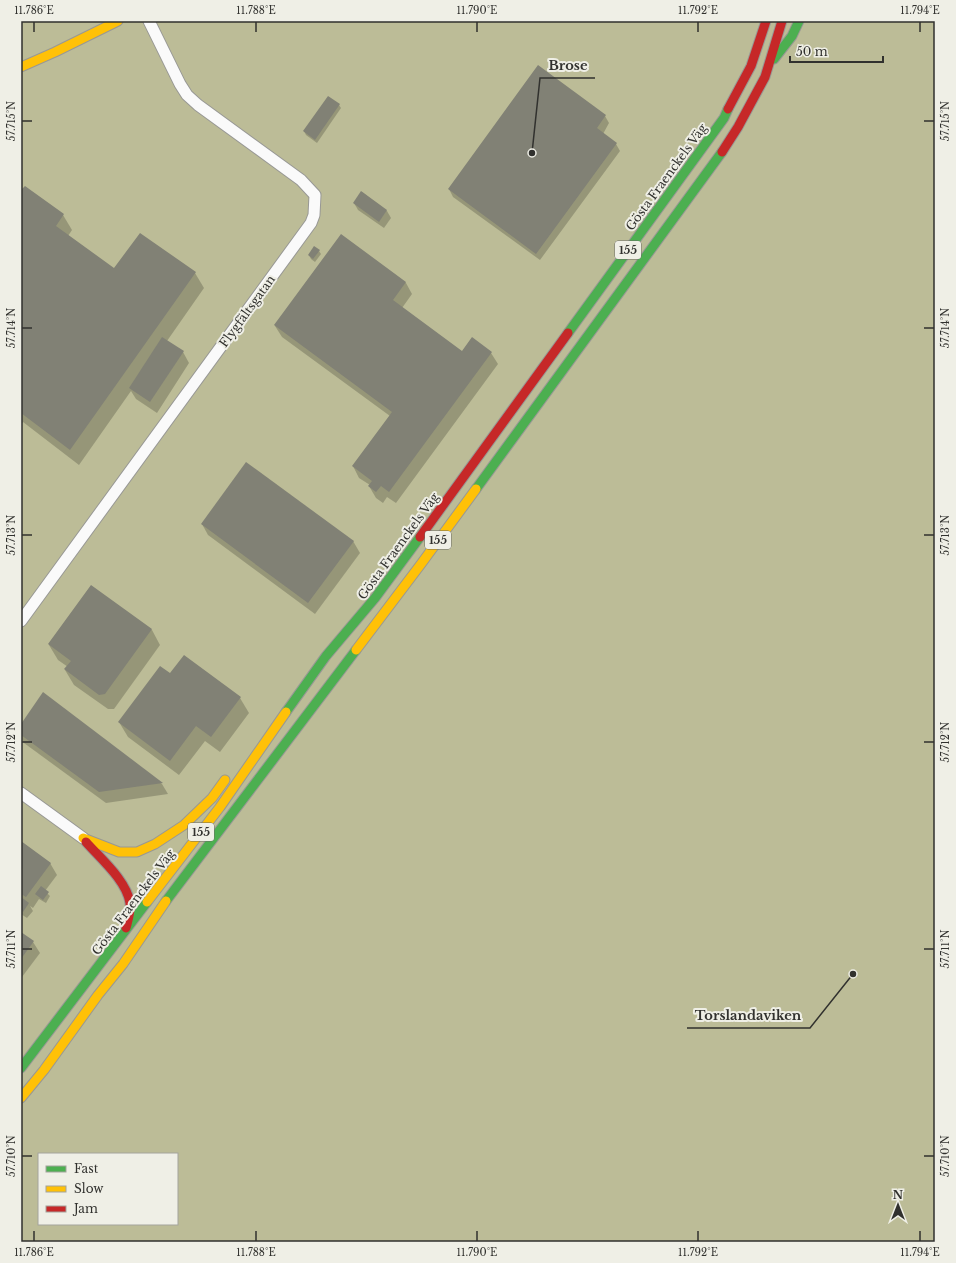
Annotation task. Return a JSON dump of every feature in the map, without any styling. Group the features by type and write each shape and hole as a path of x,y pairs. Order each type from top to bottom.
{"main road":[{"path":"21,67 118,21"},
{"name":"Gösta Fraenckels Väg","path":"21,1068 220,807 326,656 375,598 724,118 751,66 766,21"},
{"name":"155","path":"21,1098 44,1070 98,995 123,964 198,858 421,564 719,156 757,94 769,66 782,21"},
{"name":"155","path":"769,66 792,36 799,21"},
{"path":"248,752 274,729"},
{"path":"83,838 119,852 137,852 144,849 184,825 212,798 229,775"},
{"path":"83,838 122,882 130,898 129,918 125,932"}],"street":[{"name":"Flygfältsgatan","path":"21,621 306,230 314,215 315,195 301,180 198,105 187,95 180,84 149,21"},
{"path":"21,793 83,838"}],"shaded area":[{"path":"21,21 935,21 935,1242 21,1242"}],"building":[{"path":"538,65 606,115 597,128 617,143 536,254 448,189"},
{"path":"328,96 340,104 315,140 303,131"},
{"path":"25,186 64,214 56,226 114,268 140,233 196,272 70,450 21,413 21,190"},
{"path":"361,191 387,210 379,222 353,203"},
{"path":"341,234 406,282 393,300 462,351 472,337 492,352 389,492 381,486 376,492 368,486 372,481 352,466 392,412 274,325"},
{"path":"314,246 320,250 313,259 308,255"},
{"path":"162,337 184,351 150,402 129,388"},
{"path":"246,462 354,541 308,603 201,524"},
{"path":"91,585 152,629 105,694 99,695 64,669 71,661 48,644"},
{"path":"184,655 241,697 211,737 196,726 170,761 118,722 160,666 170,673"},
{"path":"43,692 163,783 99,792 21,735 21,724"},
{"path":"21,841 51,863 26,897 21,894 21,872 23,869 21,868"},
{"path":"41,886 49,892 43,900 35,894"},
{"path":"21,897 29,903 23,912 21,910"},
{"path":"21,932 34,941 21,959"}],"traffic: fast":[{"path":"774,59 792,36 799,21"},
{"path":"568,333 724,118 728,109"},
{"path":"476,489 722,152"},
{"path":"286,712 326,656 375,598 420,537"},
{"path":"166,901 356,650"},
{"path":"21,1068 147,902"}],"traffic: slow":[{"path":"21,67 118,21"},
{"path":"356,650 476,489"},
{"path":"147,902 220,807 286,712"},
{"path":"83,838 119,852 137,852 155,844 184,825 212,798 225,780"},
{"path":"21,1098 44,1070 98,995 123,964 166,901"}],"traffic: jam":[{"path":"728,109 751,66 766,21"},
{"path":"722,152 738,127 765,77 782,21"},
{"path":"420,537 568,333"},
{"path":"86,842 112,870 124,886 130,903 126,928"}],"place":[{"name":"Brose","path":"532,153"},
{"name":"Torslandaviken","path":"853,974"}]}
